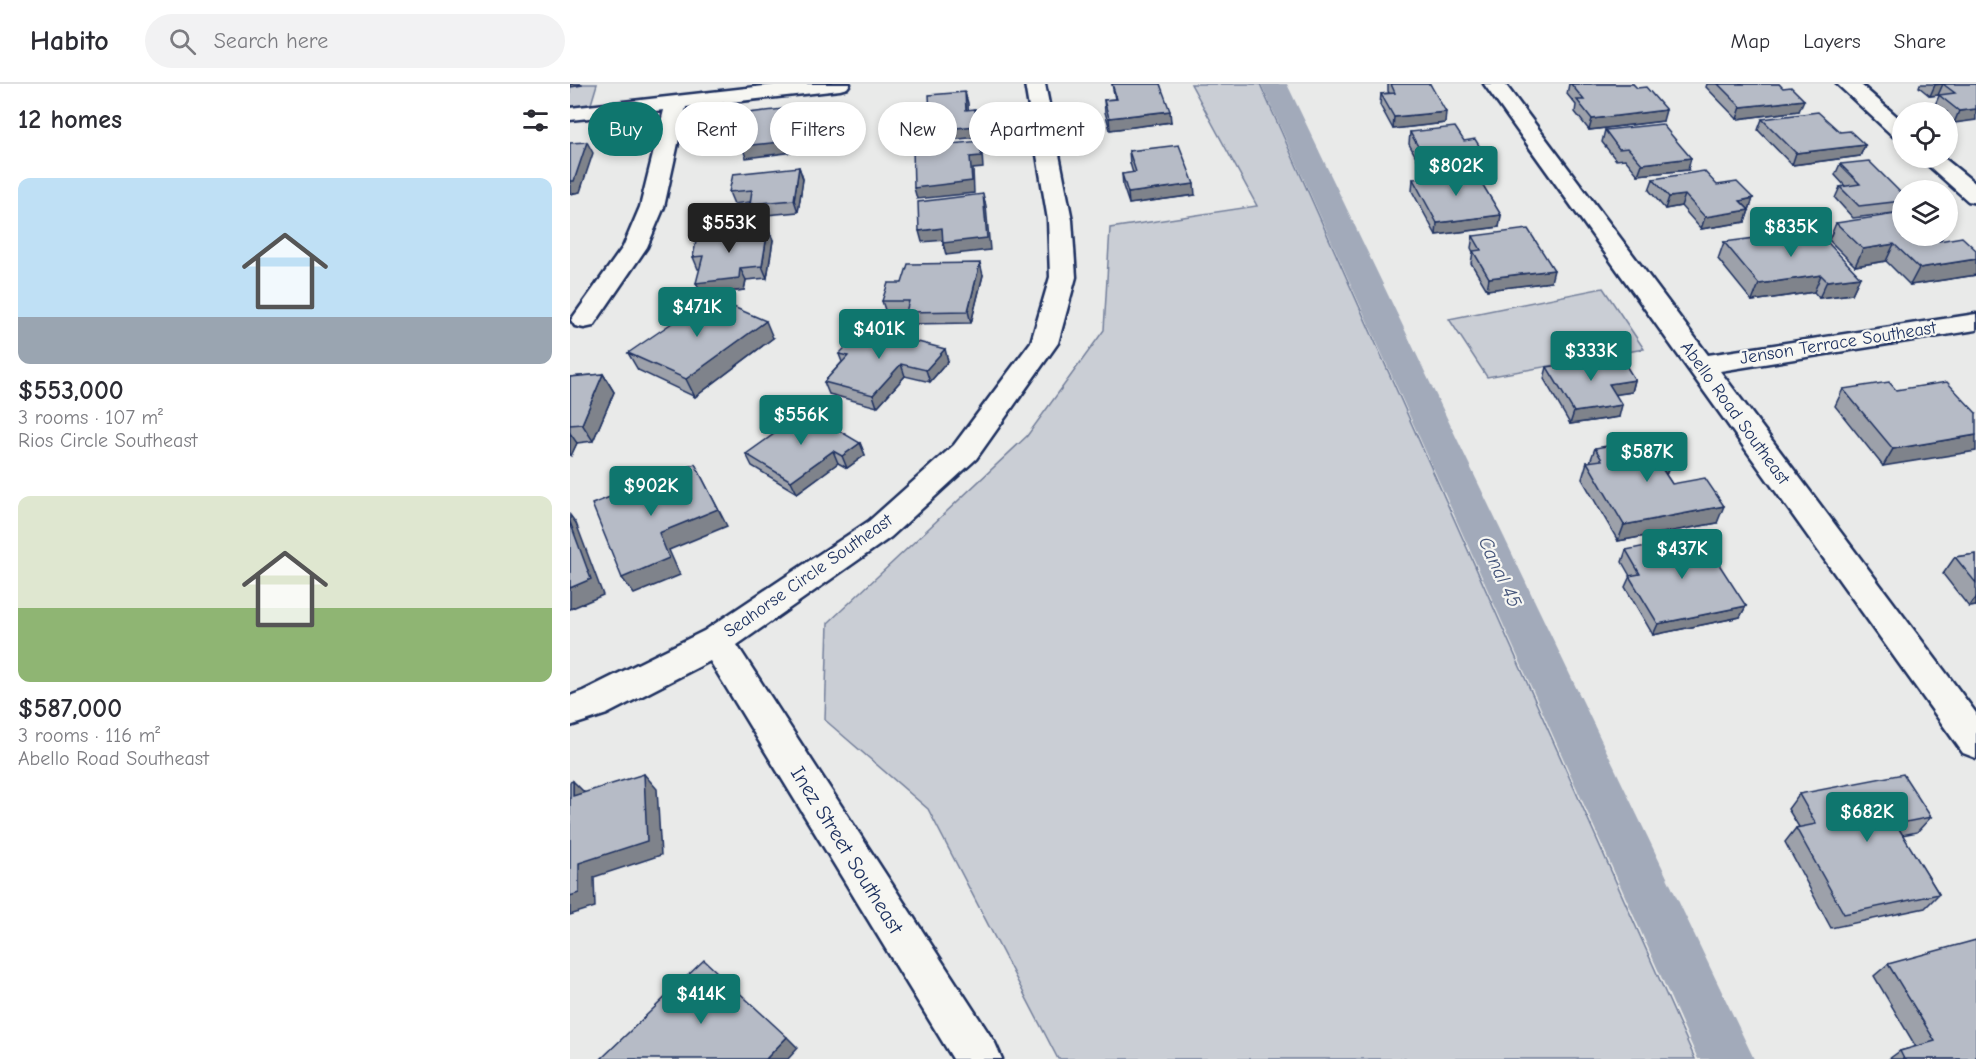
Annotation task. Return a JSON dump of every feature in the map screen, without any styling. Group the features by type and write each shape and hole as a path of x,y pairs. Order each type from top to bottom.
{"street":[{"path":"570,114 840,84"},
{"name":"Seahorse Circle Southeast","path":"570,711 594,703 716,641 880,529 965,452 1044,343 1063,277 1060,220 1035,84"},
{"name":"Abello Road Southeast","path":"1494,84 1976,742"},
{"path":"1847,84 1892,123"},
{"path":"584,320 635,246 652,207 678,101"},
{"path":"1943,168 1976,196"},
{"name":"Jenson Terrace Southeast","path":"1699,365 1976,322"},
{"name":"Inez Street Southeast","path":"716,641 979,1059"}],"shaded area":[{"path":"570,84 597,84 592,102 570,107"},
{"path":"1191,84 1260,84 1695,1059 1058,1059 928,809 825,720 828,623 1027,436 1104,330 1110,228 1257,206"},
{"path":"1603,288 1644,349 1487,377 1449,319"}],"building":[{"path":"1112,84 1160,84 1170,111 1109,118 1104,100 1117,99"},
{"path":"1391,84 1430,84 1446,112 1394,117 1381,94 1395,93"},
{"path":"1571,84 1633,84 1637,88 1646,87 1666,110 1592,119 1577,100 1584,100"},
{"path":"1718,84 1779,84 1783,88 1791,87 1804,100 1741,107"},
{"path":"1943,84 1976,84 1976,109 1959,111 1958,102 1948,102 1939,95 1955,93"},
{"path":"965,92 966,110 969,110 969,127 957,128 957,102 929,102 929,95"},
{"path":"770,110 770,143 758,144 758,112"},
{"path":"1818,112 1840,132 1850,131 1865,145 1796,153 1762,119"},
{"path":"1662,124 1691,158 1642,164 1628,148 1619,149 1605,130"},
{"path":"1455,127 1464,141 1475,139 1486,157 1428,164 1410,132"},
{"path":"587,142 574,181 570,181 570,143"},
{"path":"969,142 969,156 981,156 970,157 972,181 914,188 913,156 957,156 957,143"},
{"path":"1179,145 1194,184 1128,193 1122,174 1136,172 1129,151"},
{"path":"1869,161 1892,184 1892,202 1859,206 1840,187 1860,184 1840,164"},
{"path":"799,167 794,200 750,204 752,190 729,192 733,174"},
{"path":"1704,171 1717,185 1737,182 1753,198 1740,201 1749,210 1705,217 1685,195 1669,197 1653,179"},
{"path":"1475,172 1501,215 1437,223 1413,179"},
{"path":"983,194 987,238 943,243 942,228 919,231 918,202"},
{"path":"1892,215 1892,244 1863,249 1836,223"},
{"path":"768,229 762,266 740,268 739,278 696,283 703,256 693,257 697,236"},
{"path":"1528,229 1554,270 1489,278 1473,251 1481,250 1473,236"},
{"path":"1816,230 1860,277 1827,281 1821,275 1759,284 1724,242"},
{"path":"1962,237 1976,250 1976,259 1919,268 1896,246 1958,246 1958,238"},
{"path":"980,263 968,311 906,312 909,301 882,301 888,283 902,283 908,264"},
{"path":"710,297 766,321 686,379 628,353"},
{"path":"864,328 945,349 926,370 901,364 873,395 824,382 848,356 839,354"},
{"path":"1620,356 1635,380 1609,384 1622,405 1574,412 1547,367"},
{"path":"603,374 582,424 570,425 570,377"},
{"path":"1889,382 1896,390 1947,382 1976,413 1976,435 1893,449 1843,389"},
{"path":"806,411 860,443 842,456 833,451 791,481 746,454"},
{"path":"1659,437 1673,458 1657,461 1672,484 1705,478 1724,506 1624,525 1587,462 1602,460 1595,448"},
{"path":"695,464 718,509 659,533 669,558 622,578 592,504"},
{"path":"570,522 591,579 570,588"},
{"path":"1700,535 1746,606 1658,624 1629,576 1640,574 1626,550"},
{"path":"1976,554 1976,583 1955,557"},
{"path":"644,774 647,841 579,863 579,893 570,896 570,782 573,781 573,796"},
{"path":"1903,774 1931,817 1896,824 1939,894 1844,914 1796,828 1816,824 1799,794"},
{"path":"1976,940 1976,1059 1904,1059 1900,1051 1935,1041 1888,964"},
{"path":"704,960 787,1037 766,1059 601,1059"}],"waterway":[{"name":"Canal 45","path":"1274,84 1726,1059"}]}
